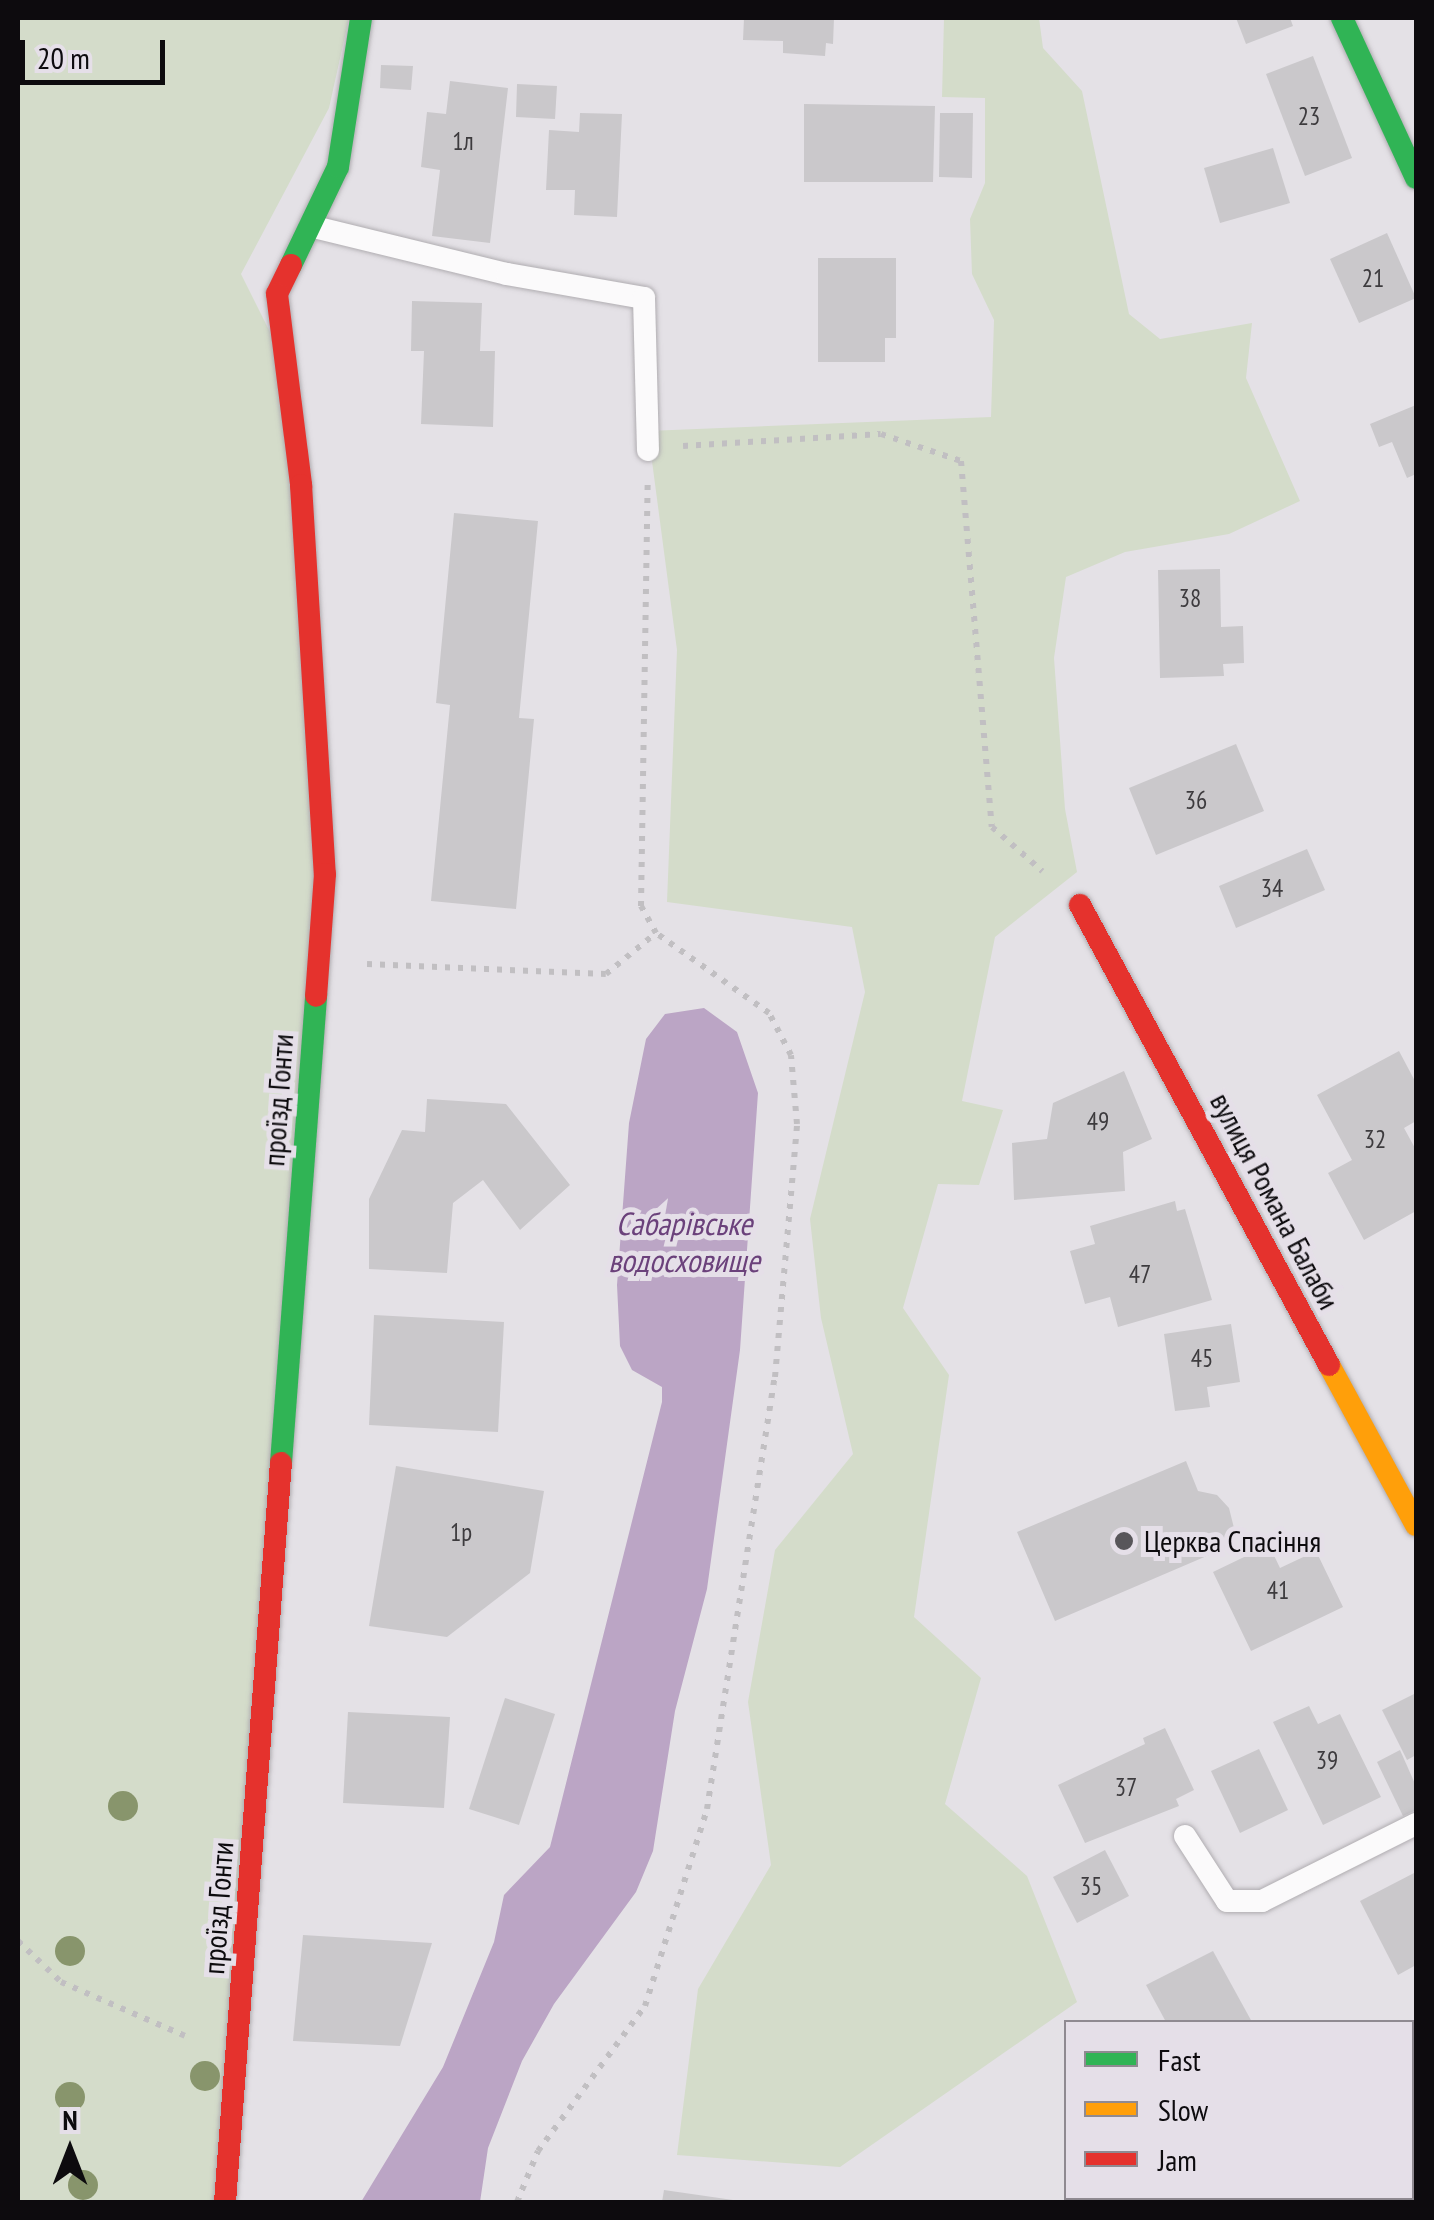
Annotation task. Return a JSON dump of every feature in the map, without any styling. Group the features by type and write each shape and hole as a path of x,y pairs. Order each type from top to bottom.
{"street":[{"name":"проїзд Гонти","path":"225,2202 325,874 301,486 278,294 338,167 361,18"},
{"path":"1342,18 1416,178"},
{"name":"вулиця Романа Балаби","path":"1080,906 1416,1525"}],"lane":[{"path":"310,226 507,274 644,298 648,450"},
{"path":"1185,1836 1227,1901 1262,1901 1416,1824"}],"path":[{"path":"517,2202 538,2151 645,2006 707,1809 775,1377 798,1124 791,1054 768,1013 656,933 641,906 648,450 882,434 961,460 992,827 1080,906"},
{"path":"318,962 606,974 656,933"},
{"path":"18,1941 61,1982 236,2058"}],"green space":[{"path":"18,18 349,18 329,108 241,274 286,364 325,874 225,2202 18,2202"},
{"path":"944,18 1039,18 1043,48 1082,91 1129,314 1160,339 1252,323 1246,378 1300,501 1229,534 1125,552 1066,577 1054,658 1065,809 1077,872 995,937 962,1101 1003,1110 979,1185 938,1184 903,1308 949,1375 914,1617 981,1678 945,1804 1027,1876 1077,2002 840,2167 677,2155 698,1989 771,1865 748,1702 775,1550 853,1454 821,1318 810,1219 865,992 852,927 667,902 677,650 648,431 991,417 994,320 972,274 970,219 985,183 985,98 942,97"}],"water":[{"name":"Сабарівське водосховище","path":"704,1008 737,1032 758,1093 740,1350 707,1589 675,1711 653,1851 636,1892 554,2004 522,2061 488,2148 480,2202 361,2202 443,2067 494,1942 504,1895 550,1847 662,1402 662,1387 632,1370 620,1346 617,1285 629,1123 646,1039 665,1014"}],"building":[{"path":"744,18 834,18 833,44 826,43 825,56 783,53 783,41 743,40"},
{"path":"1236,18 1290,18 1293,26 1246,44"},
{"path":"1313,56 1352,158 1305,176 1266,74"},
{"path":"381,65 413,66 411,90 380,88"},
{"path":"450,81 508,88 490,243 432,236 440,170 421,167 427,112 446,114"},
{"path":"517,84 557,86 555,119 516,117"},
{"path":"804,104 935,106 933,182 804,182"},
{"path":"580,113 622,114 617,217 574,215 575,190 546,190 549,130 579,132"},
{"path":"940,113 973,113 972,178 939,177"},
{"path":"1273,148 1290,203 1220,223 1204,168"},
{"path":"1387,233 1416,298 1359,323 1330,259"},
{"path":"818,258 896,258 896,338 885,338 885,362 818,362"},
{"path":"412,301 482,303 480,351 495,351 493,427 421,424 424,351 411,351"},
{"path":"1416,405 1416,474 1407,478 1392,442 1379,447 1370,424"},
{"path":"454,513 538,521 519,718 534,719 516,909 431,901 450,705 436,703"},
{"path":"1220,569 1221,627 1243,626 1244,663 1223,664 1224,676 1160,678 1158,570"},
{"path":"1236,744 1264,811 1156,855 1129,788"},
{"path":"1307,849 1325,890 1236,928 1219,886"},
{"path":"1399,1051 1416,1083 1416,1121 1404,1128 1416,1150 1416,1211 1364,1240 1328,1173 1352,1160 1317,1095"},
{"path":"1124,1071 1152,1139 1123,1152 1125,1191 1014,1200 1012,1143 1047,1139 1053,1103"},
{"path":"427,1099 506,1104 570,1185 520,1230 483,1180 453,1203 447,1273 369,1269 369,1199 402,1130 425,1132"},
{"path":"1175,1201 1177,1211 1185,1209 1212,1300 1118,1327 1110,1297 1085,1304 1070,1251 1095,1244 1090,1226"},
{"path":"374,1315 504,1322 498,1432 369,1425"},
{"path":"1231,1324 1240,1382 1207,1387 1210,1407 1175,1411 1164,1334"},
{"name":"Церква Спасіння","path":"1186,1461 1198,1491 1217,1495 1229,1508 1234,1528 1223,1549 1055,1621 1017,1532"},
{"path":"396,1466 544,1491 530,1573 447,1637 369,1626"},
{"path":"1269,1545 1280,1568 1316,1551 1343,1607 1251,1651 1213,1572"},
{"path":"1416,1693 1416,1755 1407,1760 1382,1710"},
{"path":"505,1698 555,1714 519,1825 469,1809"},
{"path":"1309,1706 1318,1724 1340,1714 1381,1797 1323,1825 1273,1722"},
{"path":"348,1712 450,1717 444,1808 343,1803"},
{"path":"1165,1728 1194,1790 1176,1799 1179,1806 1085,1843 1058,1785 1145,1744 1143,1738"},
{"path":"1259,1749 1288,1810 1240,1833 1211,1771"},
{"path":"1400,1750 1416,1786 1416,1810 1403,1816 1377,1762"},
{"path":"1105,1850 1129,1896 1077,1923 1053,1877"},
{"path":"1416,1872 1416,1965 1398,1975 1360,1901"},
{"path":"303,1935 432,1943 400,2046 293,2041"},
{"path":"1213,1951 1251,2020 1165,2020 1146,1985"},
{"path":"664,2190 733,2200 733,2202 662,2202"}],"traffic: fast":[{"path":"291,265 338,167 361,18"},
{"path":"1342,18 1416,178"},
{"path":"281,1463 316,996"}],"traffic: slow":[{"path":"1329,1365 1416,1525"}],"traffic: jam":[{"path":"291,265 277,294 301,485 325,874 316,996"},
{"path":"1080,905 1329,1365"},
{"path":"225,2202 281,1463"}],"place":[{"name":"Церква Спасіння","path":"1124,1541"}]}
